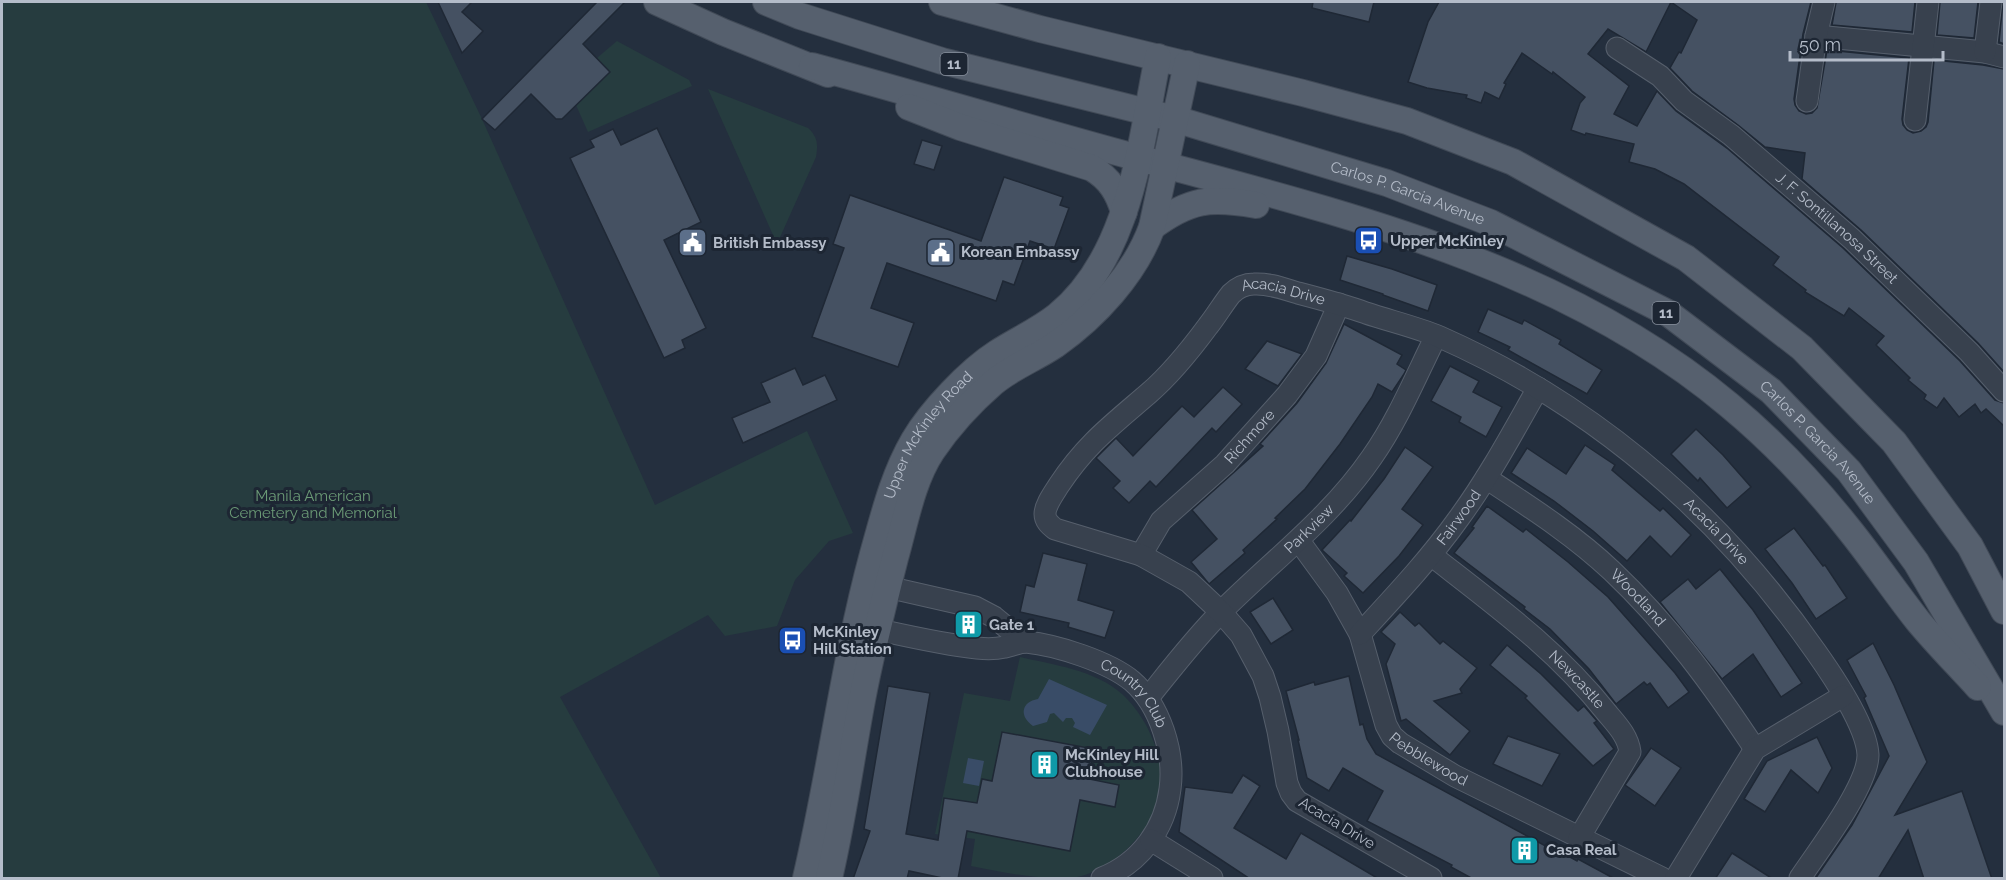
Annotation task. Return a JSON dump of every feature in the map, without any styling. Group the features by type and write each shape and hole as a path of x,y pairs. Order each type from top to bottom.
{"main road":[{"path":"657,2 723,32 812,66 860,89 960,127 1092,168 1106,177 1114,187 1124,212"},
{"name":"Carlos P. Garcia Avenue","path":"766,2 800,16 942,61 1176,119 1387,183 1491,223 1668,313 1771,391 1848,471 1916,562 2004,714"},
{"path":"942,2 1040,29 1407,121 1513,162 1686,258 1802,348 1894,442 1970,546 2004,611"},
{"name":"Upper McKinley Road","path":"877,585 882,520 898,473 923,426 979,367 994,355 1044,326 1073,302 1105,258 1124,212 1158,57"},
{"name":"Upper McKinley Road","path":"806,879 877,585 930,454 964,410 993,383 1021,363 1054,345 1079,326 1133,265 1152,227 1186,64"},
{"path":"812,66 1380,227 1468,257 1557,295 1636,339 1699,381 1728,403 1756,429 1823,497 1935,640 2004,714"},
{"path":"1152,227 1178,210 1201,202 1220,200 1380,227"},
{"name":"Upper McKinley Road","path":"829,879 837,845 862,697 866,627"}],"street":[{"path":"1807,101 1816,36 1824,2"},
{"path":"1915,120 1928,2"},
{"path":"1816,36 1995,54 1991,2"},
{"name":"J. F. Sontillanosa Street","path":"1617,48 1660,76 1684,101 1740,143 1852,239 1969,352 2004,390"},
{"name":"Acacia Drive","path":"1431,879 1297,801 1287,783 1270,697 1252,651 1221,612 1189,582 1141,555 1055,529 1047,522 1044,512 1072,464 1095,438 1150,392 1178,363 1232,293 1241,287 1253,284 1274,286 1339,304 1436,336 1486,359 1592,422 1633,453 1670,485 1739,552 1798,626 1826,666 1866,740 1868,757 1865,773 1857,790 1800,879"},
{"name":"Richmore","path":"1141,555 1161,520 1225,464 1287,395 1316,356 1339,304"},
{"name":"Parkview","path":"1148,698 1180,657 1221,612 1299,541 1342,495 1372,457 1399,410 1436,336"},
{"name":"Fairwood","path":"1360,634 1431,555 1486,478 1538,388"},
{"name":"Woodland","path":"1486,478 1575,540 1611,570 1649,608 1715,688 1755,749"},
{"name":"Pebblewood","path":"1299,541 1333,586 1360,634 1386,725 1392,736 1455,776 1662,879"},
{"name":"Newcastle","path":"1431,555 1536,636 1587,688 1629,740 1630,752 1579,838"},
{"name":"Country Club","path":"877,585 975,607 994,616 1024,642 1080,655 1112,668 1132,681 1148,698 1162,726 1169,753 1172,780 1169,799 1162,820 1151,840 1137,858 1116,873 1102,879"},
{"name":"Country Club","path":"866,627 976,648 1002,648 1024,642"},
{"path":"1676,879 1755,749 1843,696"},
{"path":"1151,840 1212,879"}],"green space":[{"name":"Manila American Cemetery and Memorial","path":"2,2 426,2 482,119 655,505 807,431 853,533 829,541 795,580 777,626 725,636 708,615 560,697 661,878 2,878"},
{"path":"617,41 689,80 692,86 588,132 576,105 610,72 597,58"},
{"path":"708,89 808,128 815,138 816,157 777,244"},
{"path":"1020,657 1087,674 1122,694 1149,731 1159,760 1161,775 1157,806 1141,833 1123,853 1110,863 1078,877 1045,878 971,866 975,839 935,834 964,693 1010,701"}],"water":[{"path":"1049,679 1107,705 1090,735 1073,727 1075,723 1072,718 1066,718 1063,722 1054,713 1050,714 1047,722 1033,726 1025,718 1025,706 1038,699"},
{"path":"968,758 984,761 979,786 963,783"}],"building":[{"path":"438,2 472,2 462,12 483,31 462,53"},
{"path":"597,2 625,2 583,44 610,72 562,119 556,119 531,94 495,130 482,119"},
{"path":"1313,2 1374,2 1369,22 1312,8"},
{"path":"1439,2 1671,2 1646,52 1608,29 1588,54 1629,86 1614,114 1637,126 1657,91 1676,111 1728,149 1843,248 1960,361 1995,400 2004,403 2004,426 1986,409 1981,413 1975,404 1959,417 1944,398 1937,408 1924,399 1926,395 1908,380 1910,378 1876,345 1884,336 1849,308 1844,316 1805,292 1806,290 1773,265 1779,257 1684,184 1655,169 1629,162 1634,144 1586,133 1585,135 1571,130 1580,103 1585,97 1553,72 1552,74 1522,53 1504,83 1506,84 1499,99 1485,92 1481,103 1466,98 1467,95 1408,82 1428,22"},
{"path":"1671,2 1811,2 1803,34 1794,99 1799,111 1806,114 1812,113 1817,108 1827,50 1909,58 1902,119 1903,125 1913,133 1921,131 1928,122 1934,60 2004,69 2004,372 1978,343 1861,230 1802,179 1805,153 1765,147 1692,91 1670,68 1679,52 1681,53 1697,20"},
{"path":"1836,2 1915,2 1912,32 1832,25"},
{"path":"1940,2 1978,2 1974,38 1937,35"},
{"path":"2004,2 2004,44 1999,42"},
{"path":"657,128 701,222 664,240 706,328 682,340 685,348 664,358 570,158 594,147 590,140 613,129 621,145"},
{"path":"922,140 942,146 934,170 914,164"},
{"path":"1004,177 1063,197 1060,205 1069,208 1054,249 1030,241 1014,285 1003,281 996,301 887,263 871,308 914,323 898,367 812,337 844,248 833,244 850,195 981,241"},
{"path":"1347,256 1437,285 1428,311 1340,280"},
{"path":"1488,309 1522,324 1524,320 1561,340 1559,344 1602,370 1587,394 1508,350 1510,347 1478,332"},
{"path":"1344,324 1402,355 1397,364 1406,370 1404,374 1392,392 1378,384 1372,397 1340,444 1305,489 1243,550 1245,553 1209,584 1191,562 1217,539 1192,510 1263,446 1260,444 1297,403 1326,363"},
{"path":"1267,341 1302,354 1278,386 1245,369"},
{"path":"1450,366 1479,381 1473,392 1502,407 1486,437 1459,422 1461,417 1431,401"},
{"path":"795,368 803,385 825,375 837,400 743,443 732,418 770,402 761,383"},
{"path":"1223,387 1242,404 1216,432 1212,428 1156,487 1150,481 1129,503 1113,488 1120,481 1096,458 1116,438 1133,456 1182,406 1194,417"},
{"path":"1696,429 1751,487 1727,508 1700,478 1698,481 1671,454"},
{"path":"1585,445 1615,465 1612,470 1660,511 1663,508 1691,535 1671,557 1650,536 1627,561 1554,501 1511,473 1527,448 1566,474"},
{"path":"1405,447 1433,467 1402,509 1423,525 1399,556 1363,593 1344,576 1347,573 1322,550 1351,521 1384,479"},
{"path":"1487,506 1523,532 1526,529 1608,597 1689,692 1668,708 1650,683 1647,685 1644,682 1616,704 1589,669 1550,629 1454,553 1474,528 1472,527"},
{"path":"1794,528 1823,566 1825,565 1847,598 1816,619 1792,583 1765,549"},
{"path":"1043,553 1087,564 1078,600 1114,611 1105,638 1068,627 1069,623 1020,612 1026,585 1034,587"},
{"path":"1720,569 1753,610 1802,683 1781,697 1753,654 1722,679 1660,602 1688,579 1696,589"},
{"path":"1273,598 1293,630 1271,644 1250,612"},
{"path":"1400,612 1415,626 1419,623 1440,644 1443,641 1477,668 1460,689 1462,693 1434,701 1470,731 1450,755 1406,719 1401,721 1386,664 1395,644 1381,632"},
{"name":"Gate 1","path":"958,616 980,624 977,635 955,630"},
{"path":"1873,643 1927,762 1895,815 1962,791 1992,879 1924,879 1908,830 1878,879 1815,879 1852,825 1889,756 1864,698 1866,696 1847,660"},
{"path":"1507,645 1541,674 1578,711 1584,706 1597,721 1594,723 1614,749 1593,766 1525,698 1527,696 1490,665"},
{"path":"1349,676 1360,725 1363,724 1367,739 1376,754 1551,849 1552,847 1577,861 1578,859 1615,879 1473,879 1451,867 1452,865 1367,821 1383,791 1343,768 1329,791 1307,778 1286,691 1314,682 1315,685"},
{"path":"888,686 930,693 906,834 938,840 944,798 977,803 982,779 992,781 1002,732 1094,749 1089,779 1119,785 1115,807 1080,800 1070,851 967,831 958,879 909,871 907,879 853,879 870,831 864,829"},
{"path":"1508,736 1560,754 1542,786 1493,764"},
{"path":"1817,737 1832,768 1818,793 1791,770 1765,812 1744,799 1767,761"},
{"path":"1651,748 1681,768 1655,806 1625,785"},
{"path":"1243,775 1260,786 1234,828 1286,859 1301,833 1379,879 1250,879 1179,832 1185,787 1232,793"},
{"path":"1732,853 1773,879 1715,879"}],"place":[{"name":"Upper McKinley","path":"1369,241"},
{"name":"British Embassy","path":"692,243"},
{"name":"Korean Embassy","path":"940,252"},
{"name":"Gate 1","path":"968,625"},
{"name":"McKinley Hill Station","path":"792,641"},
{"name":"McKinley Hill Clubhouse","path":"1044,764"},
{"name":"Casa Real","path":"1525,850"}]}
